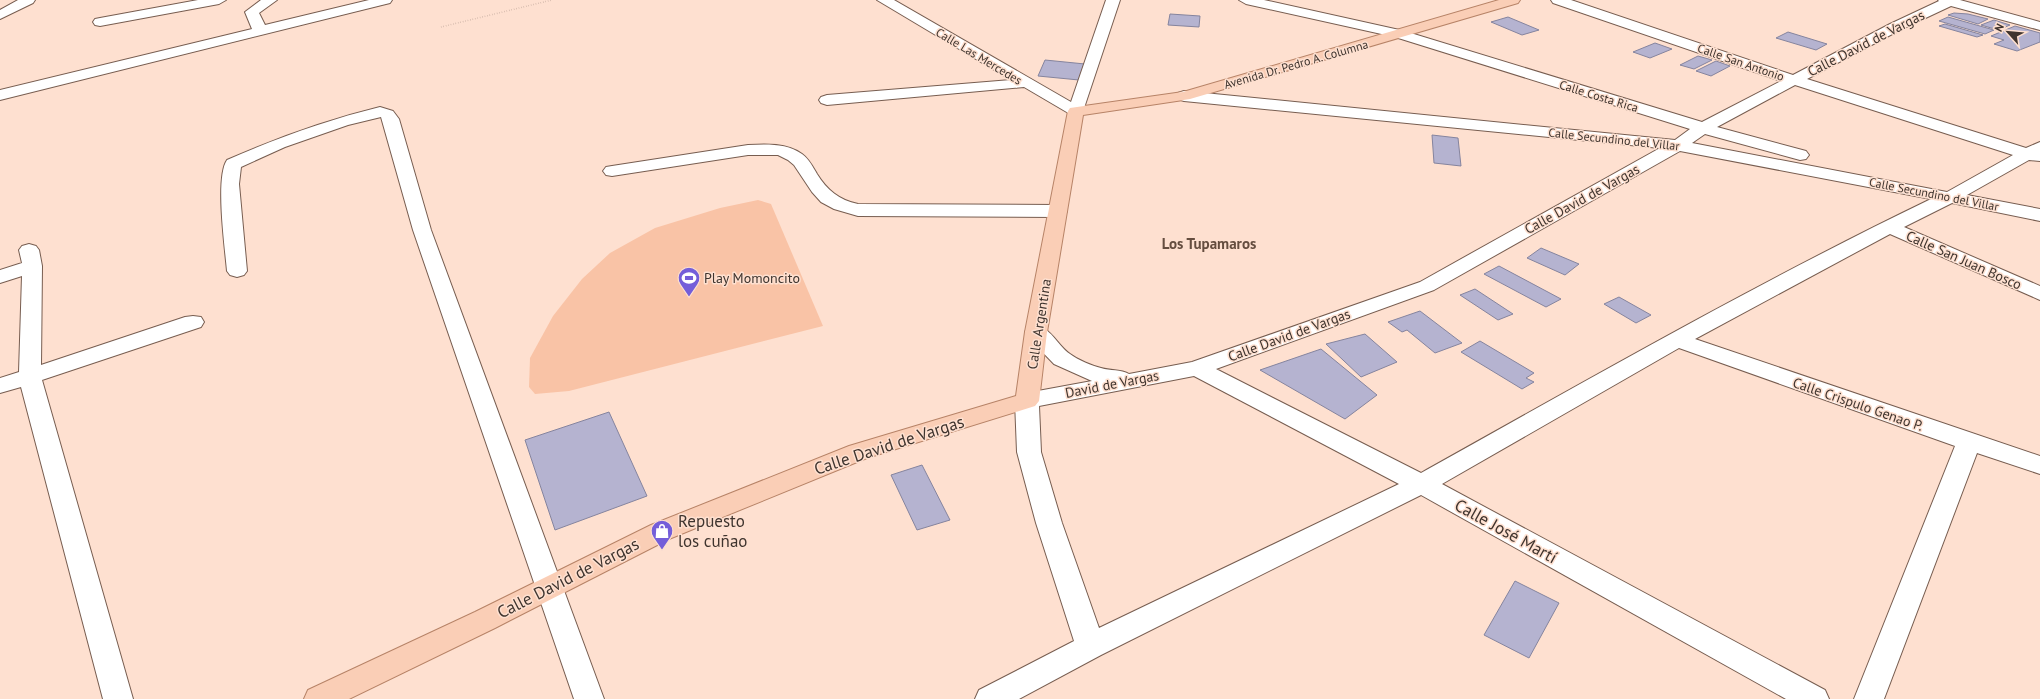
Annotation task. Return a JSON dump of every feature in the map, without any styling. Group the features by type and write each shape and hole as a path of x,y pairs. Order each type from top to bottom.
{"main road":[{"name":"Avenida Dr. Pedro A. Columna","path":"1076,111 1184,96 1513,0"},
{"name":"Calle Argentina","path":"1027,402 1036,332 1076,111"},
{"name":"Calle David de Vargas","path":"319,699 549,588 660,532 858,452 1027,402"}],"street":[{"path":"155,12 170,0"},
{"path":"100,22 219,0"},
{"path":"261,32 252,12 270,0"},
{"path":"0,95 261,32 385,0"},
{"name":"Calle Las Mercedes","path":"884,0 1024,83 1076,111"},
{"name":"Calle Argentina","path":"1076,111 1113,0"},
{"name":"Calle Costa Rica","path":"1246,0 1400,34 1703,128 1951,197"},
{"name":"Calle San Antonio","path":"1558,0 1794,80 2036,153"},
{"path":"1949,0 2040,26"},
{"name":"Calle David de Vargas","path":"1197,368 1427,286 1678,145 1703,128 1949,0"},
{"path":"0,8 22,3"},
{"path":"0,14 22,3"},
{"path":"827,100 1024,83"},
{"name":"Calle Secundino del Villar","path":"1184,96 1678,145 2040,215"},
{"path":"237,271 230,184 233,164 279,143 342,122 380,112 387,114 391,119 422,230 589,699"},
{"path":"612,171 748,150 764,149 782,151 801,161 820,191 827,199 840,206 852,209 881,211 1058,211"},
{"path":"990,699 1091,646 1421,484 1677,340 1889,226 1951,197 2036,153"},
{"name":"Calle San Juan Bosco","path":"1889,226 2040,294"},
{"path":"0,277 30,258 30,377 118,699"},
{"path":"0,386 192,322"},
{"path":"1036,332 1062,359 1096,375 1133,380"},
{"name":"Calle Crispulo Genao P.","path":"1677,340 1969,442 2040,465"},
{"name":"David de Vargas","path":"1027,402 1197,368"},
{"name":"Calle José Martí","path":"1197,368 1421,484 1814,699"},
{"name":"Calle Argentina","path":"1027,402 1029,452 1049,523 1091,646"},
{"path":"1869,699 1969,442"}],"path":[{"path":"441,27 552,0"}],"shaded area":[{"name":"Play Momoncito","path":"758,200 771,204 823,326 569,391 535,394 529,387 530,358 553,316 582,279 610,253 655,228 720,208"}],"building":[{"path":"1954,13 1968,14 1988,19 1978,24 1948,15"},
{"path":"1170,14 1200,16 1199,27 1168,25"},
{"path":"1508,17 1539,30 1522,35 1491,22"},
{"path":"1948,17 1994,30 1985,34 1939,21"},
{"path":"1994,20 2010,25 1998,30 1981,25"},
{"path":"1945,24 1983,35 1977,37 1939,26"},
{"path":"2015,26 2040,33 2040,42 2017,51 1994,44 2004,40 1991,36"},
{"path":"1788,32 1827,44 1816,50 1776,38"},
{"path":"1655,43 1672,49 1650,58 1633,52"},
{"path":"1698,56 1712,60 1694,69 1680,65"},
{"path":"1045,60 1085,64 1079,80 1038,76"},
{"path":"1716,61 1730,66 1711,76 1696,71"},
{"path":"1432,135 1458,138 1461,166 1434,163"},
{"path":"1541,248 1579,264 1565,275 1527,258"},
{"path":"1499,266 1561,299 1546,307 1484,274"},
{"path":"1475,289 1513,314 1498,320 1460,295"},
{"path":"1619,297 1651,315 1636,323 1604,304"},
{"path":"1420,311 1462,343 1435,353 1407,330 1402,332 1388,322"},
{"path":"1365,334 1397,362 1361,377 1326,344"},
{"path":"1480,341 1534,373 1526,378 1534,382 1522,389 1461,352"},
{"path":"1321,349 1377,395 1345,419 1260,370"},
{"path":"609,412 647,496 555,530 525,440"},
{"path":"922,465 950,520 917,530 891,475"},
{"path":"1515,581 1559,603 1529,658 1484,635"}],"place":[{"name":"Play Momoncito","path":"689,298"},
{"name":"Repuesto los cuñao","path":"662,550"}],"district":[{"name":"Los Tupamaros","path":"1209,243"}]}
